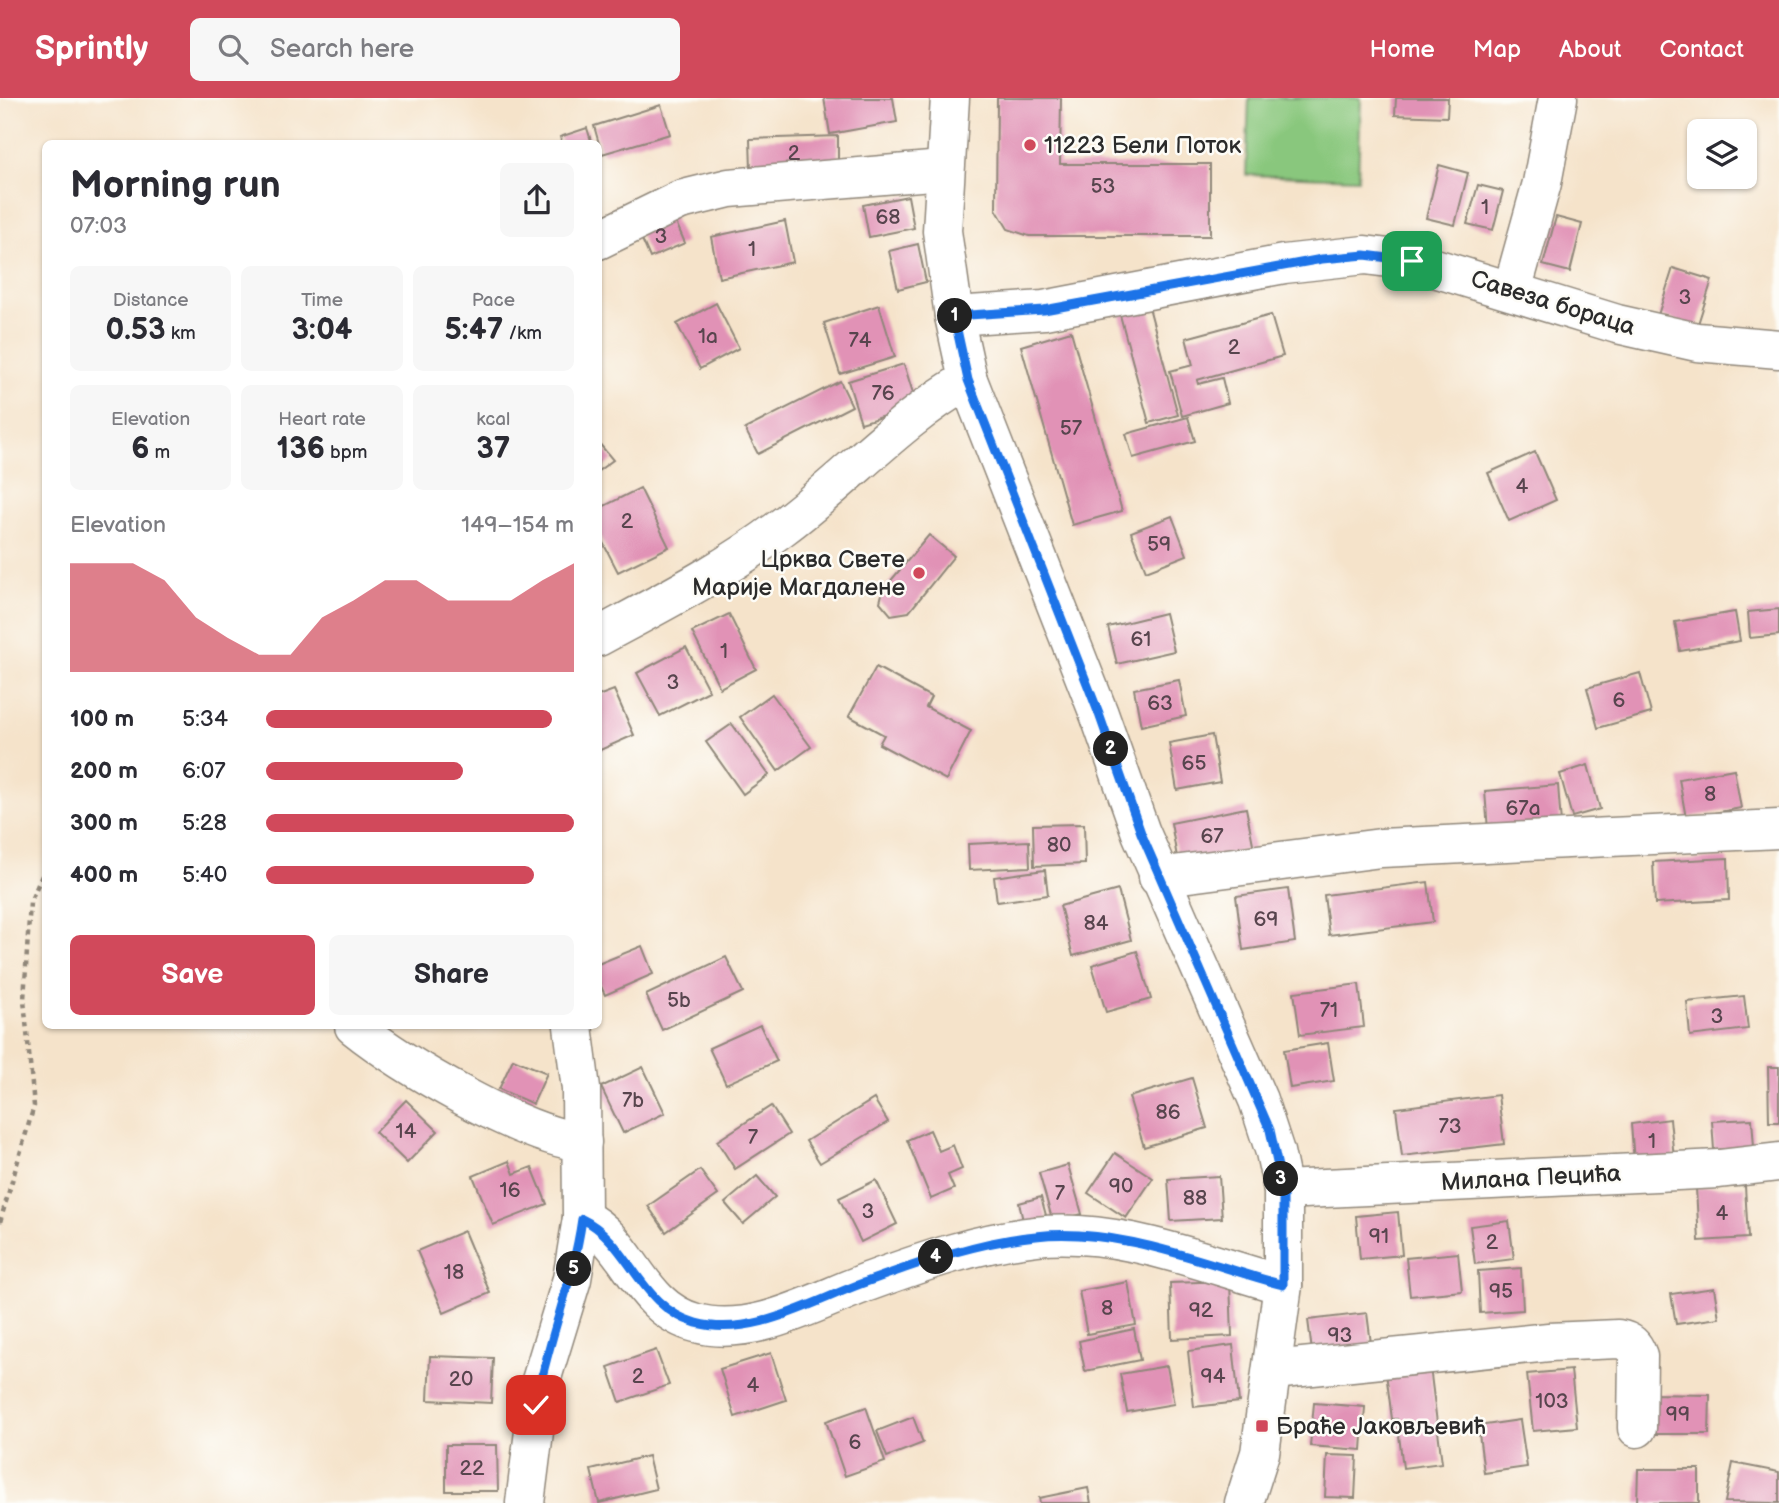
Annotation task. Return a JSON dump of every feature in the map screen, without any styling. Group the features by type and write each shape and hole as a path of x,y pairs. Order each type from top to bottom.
{"street":[{"path":"950,98 943,170 942,231 954,316 968,380 1099,714 1158,877 1270,1130 1283,1190 1283,1285 1273,1370 1249,1501"},
{"path":"1512,291 1542,183 1559,98"},
{"path":"602,238 680,200 729,188 943,170"},
{"name":"Савеза бораца","path":"954,316 1044,310 1284,264 1365,255 1412,261 1617,324 1697,342 1779,349"},
{"path":"602,636 737,559 835,487 919,412 968,380"},
{"path":"1158,877 1381,848 1779,829"},
{"path":"358,1029 412,1067 521,1123 562,1139 582,1142"},
{"path":"525,1503 540,1384 572,1279 582,1219 581,1088 573,1029"},
{"name":"Милана Пецића","path":"1283,1190 1719,1168 1779,1162"},
{"path":"582,1219 605,1232 645,1290 661,1306 686,1319 721,1327 746,1325 792,1311 939,1256 1035,1236 1096,1234 1283,1285"},
{"path":"1273,1370 1549,1342 1618,1339 1635,1347 1638,1356 1637,1428"}],"path":[{"path":"0,1222 34,1106 24,1000 30,902 42,876"}],"green space":[{"path":"1249,98 1361,98 1358,179 1246,175"}],"building":[{"path":"824,98 893,98 897,122 830,134"},
{"path":"997,98 1061,98 1060,164 1210,164 1210,236 1029,236 1008,229 996,209"},
{"path":"1396,98 1448,98 1447,117 1395,115"},
{"path":"661,105 670,134 602,154 602,140 598,140 594,126"},
{"path":"587,128 591,140 561,140 560,137"},
{"path":"838,136 838,167 751,170 750,139"},
{"path":"1439,165 1468,173 1455,225 1426,218"},
{"path":"1478,185 1503,191 1493,230 1467,224"},
{"path":"908,196 914,228 869,237 863,205"},
{"path":"672,213 685,243 650,258 637,228"},
{"path":"1556,217 1582,224 1570,272 1543,265"},
{"path":"785,221 793,262 719,278 711,237"},
{"path":"918,244 926,282 898,289 889,251"},
{"path":"1673,268 1712,280 1697,327 1658,315"},
{"path":"716,303 739,348 700,369 677,324"},
{"path":"879,305 895,357 840,374 824,323"},
{"path":"1149,307 1178,415 1149,423 1120,315"},
{"path":"1271,315 1283,356 1197,380 1198,384 1222,378 1228,403 1182,416 1170,371 1193,365 1186,338"},
{"path":"1071,331 1122,511 1072,525 1021,346"},
{"path":"904,364 917,406 861,423 848,381"},
{"path":"840,381 852,406 758,454 745,429"},
{"path":"1188,417 1195,441 1133,458 1126,434"},
{"path":"602,447 613,460 602,468"},
{"path":"1535,452 1556,500 1509,521 1488,473"},
{"path":"640,488 669,547 618,572 602,541 602,507"},
{"path":"1172,516 1187,555 1146,571 1131,532"},
{"name":"Црква Свете Марије Магдалене","path":"929,535 954,556 909,612 891,615 880,602 883,590"},
{"path":"1779,609 1779,635 1750,638 1748,612"},
{"path":"1735,612 1740,641 1680,651 1675,622"},
{"path":"1165,613 1174,651 1117,664 1108,627"},
{"path":"729,614 756,669 720,688 692,632"},
{"path":"686,647 709,691 660,716 637,673"},
{"path":"876,667 931,697 926,707 971,731 946,780 879,744 884,735 849,716"},
{"path":"1640,673 1651,713 1598,728 1587,688"},
{"path":"1179,680 1186,716 1141,726 1134,689"},
{"path":"614,690 634,735 602,749 602,694"},
{"path":"772,694 811,747 778,771 740,717"},
{"path":"732,724 769,775 743,794 706,742"},
{"path":"1212,735 1220,782 1177,790 1169,743"},
{"path":"1588,765 1600,809 1572,817 1560,774"},
{"path":"1734,769 1741,808 1686,818 1679,779"},
{"path":"1558,785 1561,824 1488,830 1485,791"},
{"path":"1246,808 1254,849 1178,863 1171,823"},
{"path":"1084,824 1085,864 1034,866 1033,825"},
{"path":"1029,841 1030,867 969,870 968,844"},
{"path":"1728,858 1729,900 1655,904 1653,862"},
{"path":"1045,870 1048,895 997,902 994,877"},
{"path":"1428,882 1433,922 1329,935 1324,895"},
{"path":"1288,889 1295,942 1243,950 1236,896"},
{"path":"1118,890 1131,940 1073,956 1060,906"},
{"path":"642,946 653,974 605,995 602,989 602,962"},
{"path":"1137,951 1151,999 1106,1012 1092,965"},
{"path":"726,957 743,992 662,1030 646,995"},
{"path":"1359,984 1364,1027 1300,1035 1294,992"},
{"path":"1744,996 1748,1029 1690,1036 1687,1002"},
{"path":"760,1025 777,1061 726,1084 709,1048"},
{"path":"1328,1043 1334,1081 1290,1088 1284,1050"},
{"path":"513,1059 547,1073 533,1104 499,1089"},
{"path":"643,1067 665,1113 623,1133 601,1087"},
{"path":"1768,1067 1779,1067 1779,1122 1769,1122"},
{"path":"1192,1078 1207,1128 1144,1147 1129,1097"},
{"path":"1498,1095 1504,1144 1402,1156 1396,1108"},
{"path":"874,1099 888,1122 820,1163 806,1141"},
{"path":"406,1100 438,1131 407,1163 375,1132"},
{"path":"771,1106 789,1134 735,1169 717,1141"},
{"path":"1670,1119 1674,1158 1634,1162 1631,1124"},
{"path":"1752,1119 1754,1147 1714,1150 1712,1121"},
{"path":"930,1130 939,1151 953,1145 962,1169 948,1175 954,1189 931,1199 907,1140"},
{"path":"1115,1153 1153,1178 1126,1218 1088,1193"},
{"path":"509,1161 514,1174 532,1167 547,1204 493,1225 473,1176"},
{"path":"1068,1165 1082,1214 1053,1222 1039,1173"},
{"path":"700,1170 718,1195 666,1232 648,1206"},
{"path":"757,1176 775,1197 743,1224 725,1203"},
{"path":"1219,1176 1222,1218 1171,1221 1168,1179"},
{"path":"876,1180 897,1224 861,1242 839,1198"},
{"path":"1745,1186 1748,1238 1699,1241 1696,1188"},
{"path":"1041,1197 1047,1219 1024,1225 1019,1203"},
{"path":"1398,1212 1402,1255 1360,1259 1356,1216"},
{"path":"1509,1221 1514,1259 1475,1264 1470,1226"},
{"path":"464,1231 490,1293 444,1313 417,1251"},
{"path":"1458,1253 1462,1291 1410,1296 1406,1258"},
{"path":"1521,1268 1523,1310 1480,1313 1478,1271"},
{"path":"1230,1281 1232,1336 1172,1339 1170,1283"},
{"path":"1128,1282 1136,1325 1087,1334 1079,1291"},
{"path":"1714,1288 1719,1318 1676,1324 1671,1294"},
{"path":"1367,1313 1372,1351 1313,1359 1308,1320"},
{"path":"1134,1329 1140,1360 1085,1371 1079,1341"},
{"path":"1233,1345 1239,1402 1194,1407 1188,1351"},
{"path":"656,1350 669,1385 620,1402 608,1367"},
{"path":"771,1353 786,1400 735,1417 720,1369"},
{"path":"430,1356 493,1358 491,1403 428,1400"},
{"path":"1167,1366 1174,1404 1127,1412 1120,1374"},
{"path":"1430,1367 1442,1463 1403,1468 1397,1419 1392,1419 1386,1373"},
{"path":"1571,1370 1577,1427 1533,1431 1527,1374"},
{"path":"1646,1394 1710,1395 1709,1434 1646,1434"},
{"path":"1314,1403 1365,1407 1362,1450 1310,1446"},
{"path":"866,1407 885,1462 845,1476 826,1421"},
{"path":"913,1417 923,1443 887,1457 877,1431"},
{"path":"1520,1420 1527,1467 1484,1473 1478,1426"},
{"path":"446,1445 497,1445 498,1491 446,1491"},
{"path":"1327,1455 1357,1456 1355,1498 1325,1497"},
{"path":"648,1456 656,1489 599,1503 591,1470"},
{"path":"1733,1463 1779,1472 1779,1503 1725,1502"},
{"path":"1638,1469 1699,1469 1699,1503 1637,1503"},
{"path":"1088,1488 1091,1503 1040,1503 1039,1498"}],"place":[{"name":"11223 Бели Поток","path":"1030,145"},
{"name":"Црква Свете Марије Магдалене","path":"919,573"},
{"name":"Браће Јаковљевић","path":"1262,1426"}],"route":[{"path":"536,1405 547,1356 572,1279 582,1219 605,1232 645,1290 661,1306 696,1323 721,1327 746,1325 792,1311 939,1256 1035,1236 1096,1234 1283,1285 1283,1190 1270,1130 1158,877 1099,714 968,380 954,316 1044,310 1322,259 1365,255 1412,261"}]}
